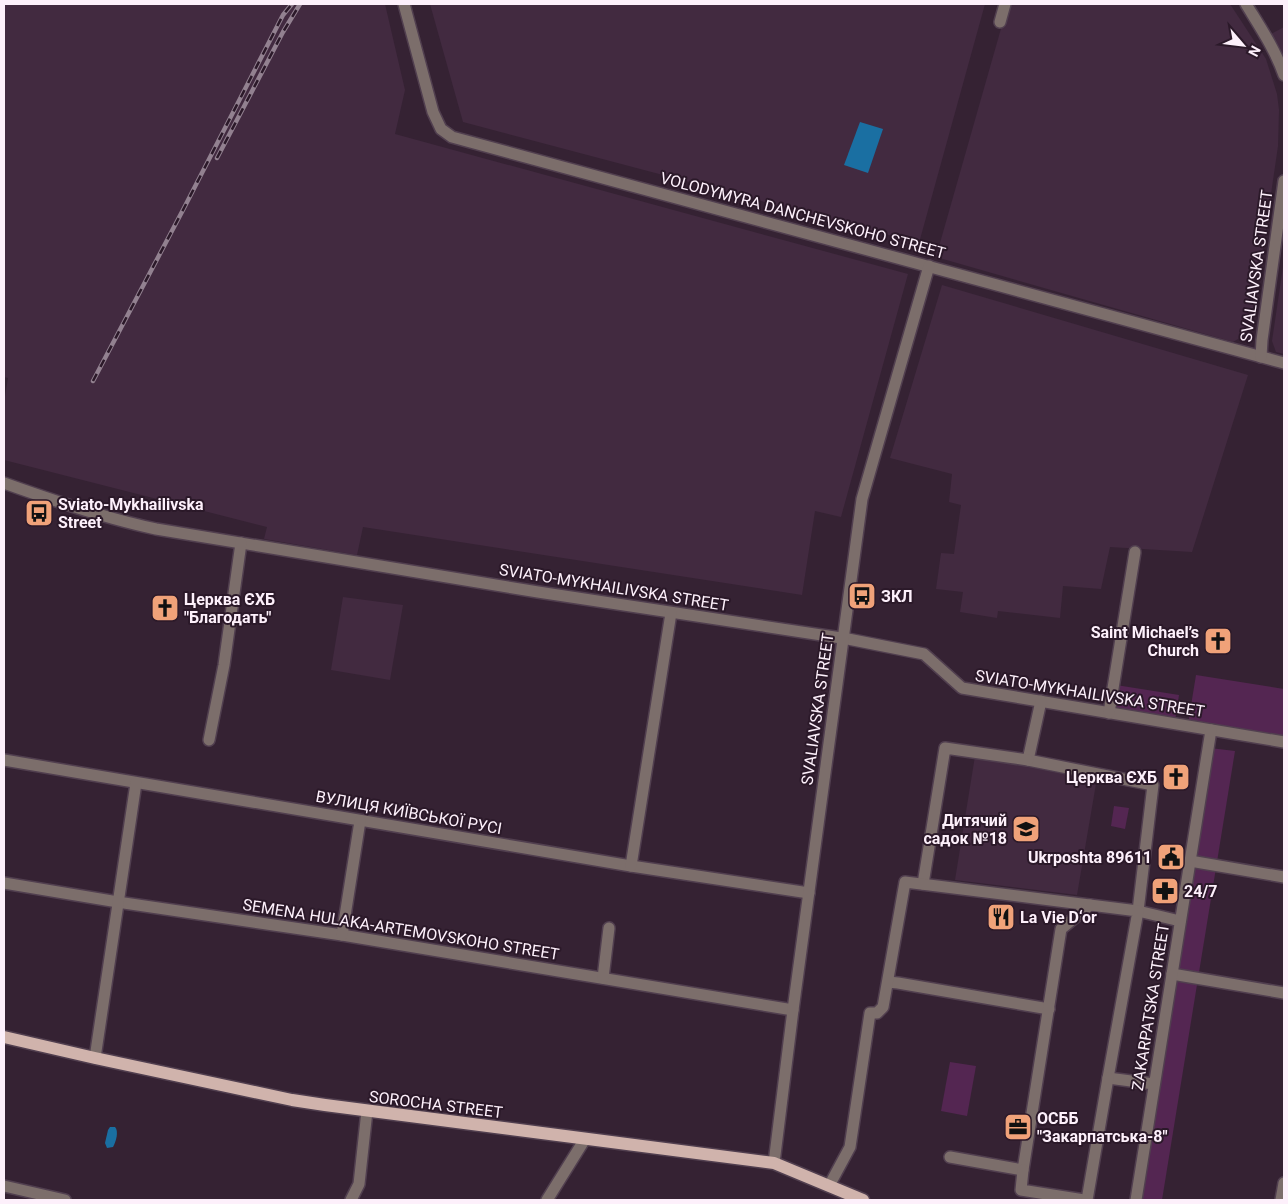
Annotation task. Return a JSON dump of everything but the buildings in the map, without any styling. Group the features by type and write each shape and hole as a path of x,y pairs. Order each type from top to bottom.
{"main road":[{"name":"SOROCHA STREET","path":"4,1037 292,1100 367,1112 774,1163 863,1200"}],"street":[{"name":"VOLODYMYRA DANCHEVSKOHO STREET","path":"404,4 433,112 441,129 452,137 1284,363"},
{"path":"1000,22 1005,4"},
{"path":"1246,4 1280,62 1284,75"},
{"name":"SVALIAVSKA STREET","path":"1261,357 1284,181"},
{"name":"SVALIAVSKA STREET","path":"774,1163 862,499 929,266"},
{"name":"SVIATO-MYKHAILIVSKA STREET","path":"4,482 62,504 132,524 188,535 671,613 843,638 924,654 962,688 1284,742"},
{"path":"209,740 224,665 241,543"},
{"path":"1109,713 1135,552"},
{"path":"631,866 671,613"},
{"path":"1028,760 1041,701"},
{"name":"ZAKARPATSKA STREET","path":"1136,1200 1211,730"},
{"path":"924,884 945,748 1028,760 1153,785 1138,911 1086,1200 1021,1190 1022,1170 1061,929 1090,905"},
{"name":"ВУЛИЦЯ КИЇВСЬКОЇ РУСІ","path":"4,760 631,866 809,893"},
{"path":"95,1058 136,783"},
{"path":"342,935 360,820"},
{"path":"1190,861 1284,877"},
{"path":"830,1186 850,1147 870,1012 877,1013 883,1007 905,882 1138,911 1180,921"},
{"name":"SEMENA HULAKA-ARTEMOVSKOHO STREET","path":"4,883 342,935 793,1010"},
{"path":"603,978 609,928"},
{"path":"1172,974 1284,993"},
{"path":"888,982 898,982 1048,1009"},
{"path":"1108,1078 1154,1084"},
{"path":"350,1200 359,1184 367,1112"},
{"path":"547,1200 585,1139"},
{"path":"950,1157 1022,1170"},
{"path":"1281,1200 1284,1183"},
{"path":"4,1186 65,1200"}],"shaded area":[{"path":"4,4 385,4 405,90 395,134 908,274 841,517 815,511 802,595 363,527 357,555 264,539 267,527 4,460 4,402 8,378 4,377"},
{"path":"430,4 985,4 919,243 463,122"},
{"path":"1008,4 1230,4 1266,59 1277,94 1279,110 1278,146 1251,331 1233,342 936,257"},
{"path":"1284,27 1284,59 1271,34"},
{"path":"1284,260 1284,354 1276,352 1272,341"},
{"path":"942,285 1248,375 1192,552 1110,547 1101,589 1063,586 1060,618 998,611 997,618 960,612 963,592 936,589 941,553 954,554 961,505 949,502 952,474 890,458"},
{"path":"343,597 403,605 390,680 331,670"},
{"path":"1196,675 1284,689 1284,738 1188,724"},
{"path":"1116,685 1179,695 1175,721 1111,711"},
{"path":"1210,748 1235,751 1162,1200 1138,1200"},
{"name":"Дитячий садок №18","path":"975,756 1097,778 1077,895 955,880"},
{"path":"1114,806 1129,808 1125,829 1111,826"},
{"path":"950,1062 976,1066 967,1116 941,1111"}],"water":[{"path":"860,122 883,129 868,173 844,165"},
{"path":"110,1127 115,1127 117,1137 113,1147 107,1148 105,1143"}],"railway":[{"path":"93,381 283,15 292,4"},
{"path":"217,158 283,32 300,4"}],"place":[{"name":"Sviato-Mykhailivska Street","path":"39,513"},
{"name":"ЗКЛ","path":"862,596"},
{"name":"Церква ЄХБ \"Благодать\"","path":"165,608"},
{"name":"Saint Michael’s Church","path":"1218,641"},
{"name":"Церква ЄХБ","path":"1176,777"},
{"name":"Дитячий садок №18","path":"1026,829"},
{"name":"Ukrposhta 89611","path":"1171,857"},
{"name":"24/7","path":"1165,891"},
{"name":"La Vie D‘or","path":"1001,917"},
{"name":"ОСББ \"Закарпатська-8\"","path":"1018,1127"}]}
